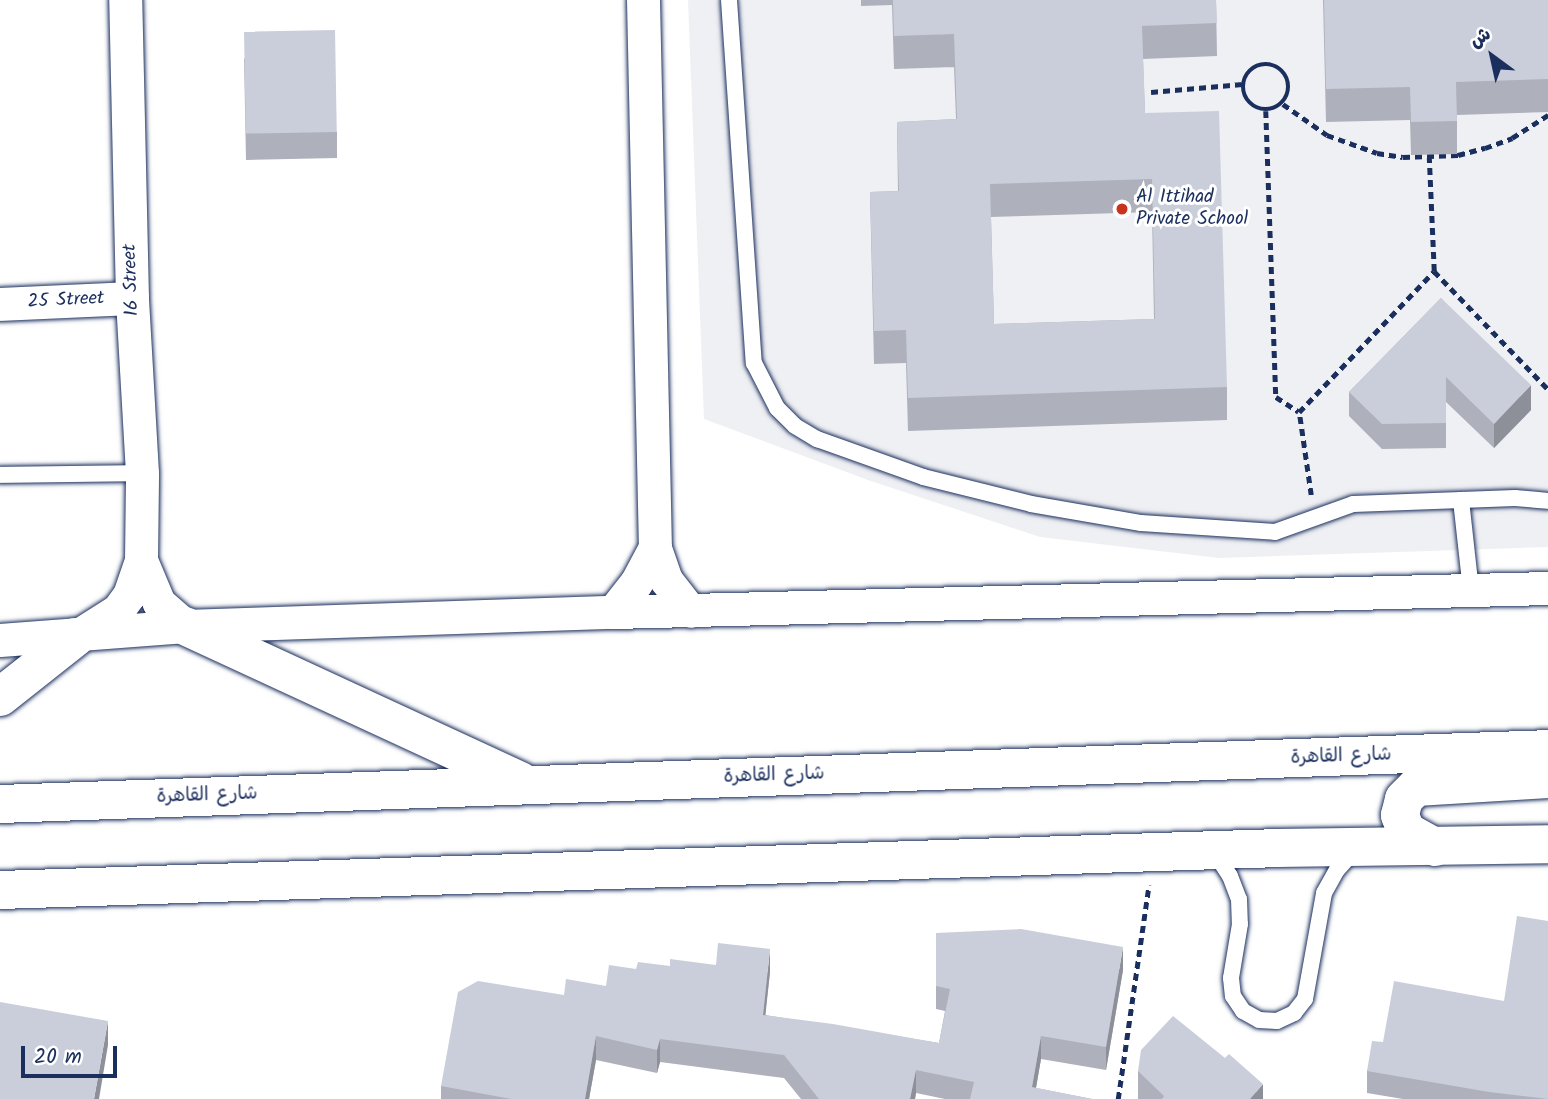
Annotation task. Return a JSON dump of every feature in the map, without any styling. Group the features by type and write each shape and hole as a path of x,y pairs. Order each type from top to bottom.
{"main road":[{"path":"185,626 529,785"},
{"path":"0,697 76,637"},
{"name":"شارع القاهرة","path":"0,804 1548,749"},
{"path":"1435,847 1406,831 1400,815 1404,799 1416,787 1548,779"},
{"path":"0,890 1213,850 1548,844"}],"street":[{"name":"16 Street","path":"76,637 118,610 129,595 141,560 142,474 132,298 125,0"},
{"path":"643,0 656,548 666,580 690,611"},
{"name":"25 Street","path":"0,304 132,298"},
{"path":"613,612 636,583 656,548"},
{"name":"16 Street","path":"141,560 159,603 185,626"},
{"path":"0,640 76,637 185,626 1548,588"}],"lane":[{"path":"729,0 754,363 777,408 795,426 817,439 923,477 1031,504 1141,523 1264,531 1296,526 1353,504 1515,498 1548,502"},
{"path":"0,475 142,474"},
{"path":"1461,500 1471,591"},
{"path":"1213,850 1230,876 1238,899 1240,923 1231,978 1233,996 1243,1011 1259,1020 1277,1021 1294,1013 1305,999 1324,893 1337,870 1359,846"}],"path":[{"path":"1151,92 1243,84 1255,67 1265,64 1276,66 1285,74 1289,83 1283,104"},
{"path":"1243,84 1248,103 1266,111 1283,104"},
{"path":"1283,104 1316,128 1351,145 1377,153 1429,158 1485,148 1512,138 1548,115"},
{"path":"1266,111 1276,397 1299,412 1314,517"},
{"path":"1429,158 1434,271 1548,389"},
{"path":"1299,412 1434,271"},
{"path":"1118,1099 1154,853"}],"shaded area":[{"name":"Al Ittihad Private School","path":"688,0 1548,0 1548,547 1219,558 1040,537 868,480 704,419"}],"building":[{"path":"893,0 1216,0 1217,23 1142,26 1145,113 1219,111 1227,387 908,398 906,330 874,331 870,192 899,191 897,122 957,119 954,34 894,36","holes":["1152,179 1155,319 994,324 990,184"]},
{"path":"1324,0 1548,0 1548,79 1456,82 1457,121 1411,122 1410,87 1326,89"},
{"path":"335,30 337,132 246,134 244,32"},
{"path":"1441,298 1531,385 1494,424 1446,377 1446,423 1382,424 1349,392"},
{"path":"1517,916 1548,921 1548,1099 1489,1092 1367,1071 1372,1041 1383,1042 1394,981 1504,1001"},
{"path":"1021,929 1123,947 1106,1047 1041,1036 1032,1087 1092,1099 970,1099 974,1082 916,1070 910,1099 819,1099 784,1055 660,1039 657,1050 596,1036 585,1099 512,1099 441,1086 458,992 478,981 564,995 566,979 606,986 609,965 636,969 638,962 670,966 670,959 716,965 718,943 770,949 763,1015 833,1024 939,1043 950,989 936,986 936,933"},
{"path":"0,1002 108,1021 94,1099 0,1099"},
{"path":"1173,1016 1225,1058 1229,1054 1263,1084 1250,1099 1162,1099 1164,1096 1138,1071 1141,1050"}],"place":[{"name":"Al Ittihad Private School","path":"1122,209"}]}
